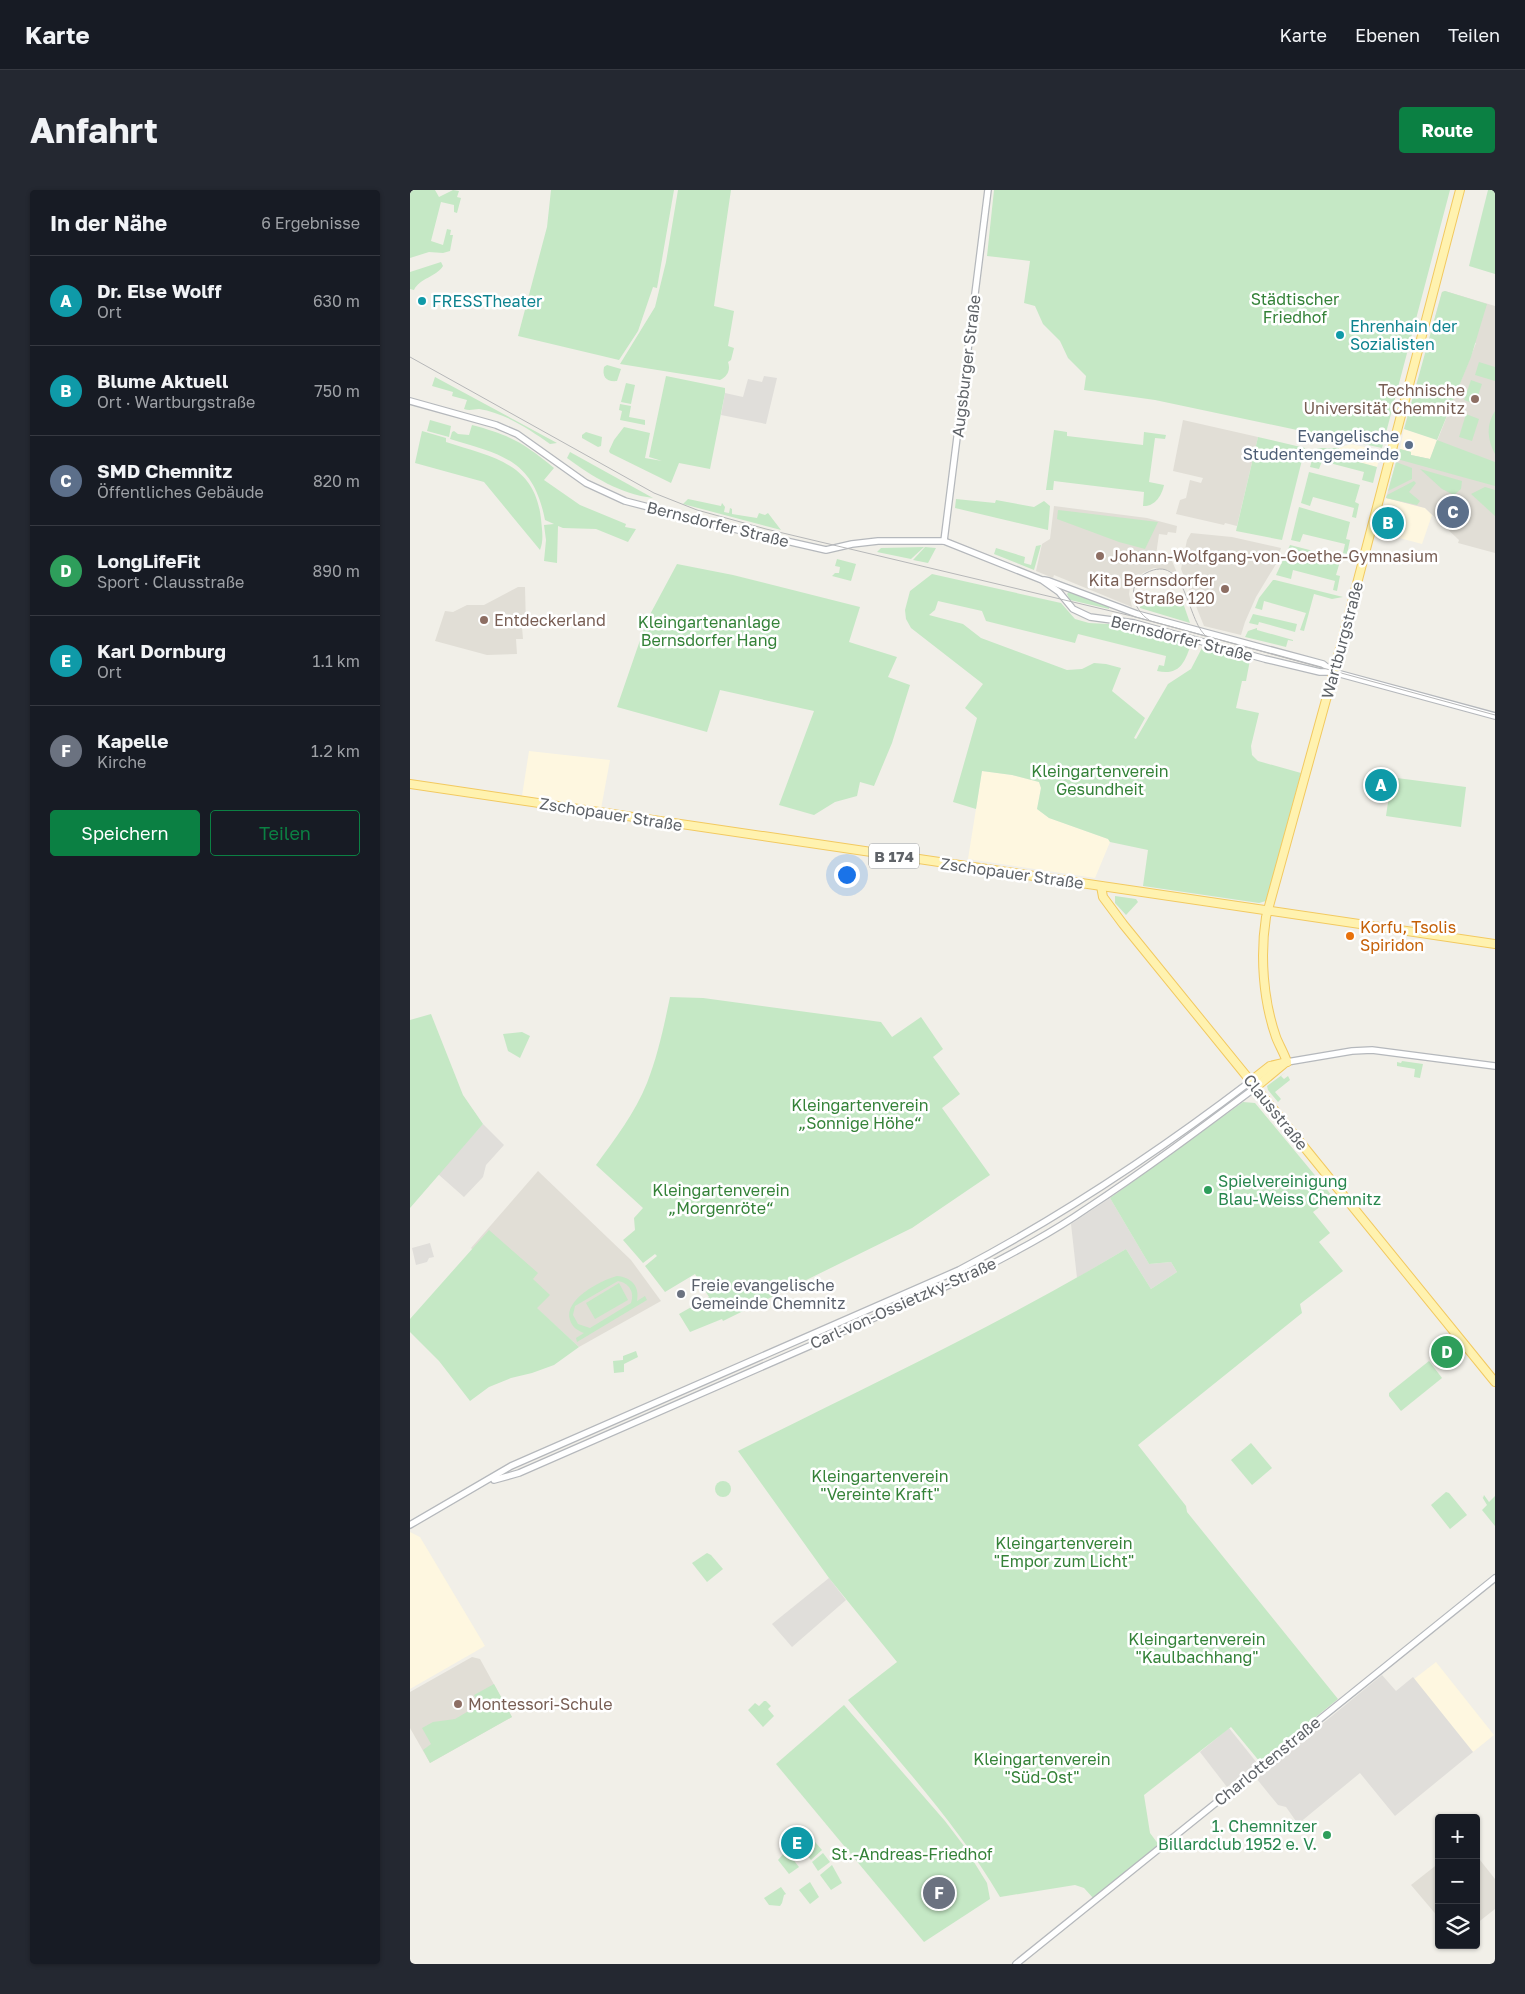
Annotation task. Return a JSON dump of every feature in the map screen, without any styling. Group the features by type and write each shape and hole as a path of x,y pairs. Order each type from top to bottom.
{"main road":[{"name":"Wartburgstraße","path":"1287,1062 1276,1037 1271,1018 1265,979 1263,933 1460,190"},
{"name":"Zschopauer Straße","path":"410,784 1495,944"},
{"name":"Clausstraße","path":"1102,886 1103,897 1106,902 1495,1382"},
{"name":"Carl-von-Ossietzky-Straße","path":"1253,1084 1287,1062"}],"street":[{"name":"Augsburger Straße","path":"944,541 988,190"},
{"name":"Bernsdorfer Straße","path":"410,400 496,425 517,434 586,483 612,496 641,505 826,550 878,541 944,541 1042,580 1059,592 1073,609 1090,617 1134,623 1265,659 1320,672 1333,672 1495,716"},
{"name":"Bernsdorfer Straße","path":"1042,580 1049,580 1137,614 1323,664 1333,672"},
{"name":"Carl-von-Ossietzky-Straße","path":"1287,1062 1352,1050 1372,1050 1495,1066"},
{"name":"Carl-von-Ossietzky-Straße","path":"484,1483 518,1472 963,1279 1086,1209 1163,1156 1253,1084"},
{"name":"Carl-von-Ossietzky-Straße","path":"410,1526 511,1466 959,1270 994,1252 1098,1190 1253,1084"},
{"name":"Charlottenstraße","path":"1016,1964 1495,1578"}],"shaded area":[{"name":"Technische Universität Chemnitz","path":"1445,291 1495,306 1495,553 1458,543 1459,540 1425,508 1386,498 1400,449 1411,452 1411,455 1430,459 1476,343 1431,332 1442,292"},
{"path":"764,376 777,378 766,424 721,415 725,393 743,397 748,379 762,382"},
{"path":"1183,420 1258,437 1237,526 1225,523 1224,525 1176,514 1180,500 1186,498 1190,480 1201,483 1203,478 1173,471"},
{"path":"1404,429 1437,440 1430,459 1410,455 1411,452 1400,449"},
{"path":"1351,444 1382,451 1377,467 1337,456 1339,448"},
{"path":"1386,498 1425,508 1432,515 1422,544 1377,532"},
{"name":"Johann-Wolfgang-von-Goethe-Gymnasium","path":"1054,506 1147,518 1177,526 1176,533 1159,534 1156,555 1165,557 1164,560 1172,561 1178,575 1168,570 1154,568 1143,573 1135,579 1130,587 1129,594 1132,607 1054,575 1053,578 1036,571 1042,544 1050,539"},
{"name":"Kita Bernsdorfer Straße 120","path":"1191,533 1232,537 1281,548 1276,564 1256,597 1241,635 1204,626 1181,569 1187,540"},
{"name":"Entdeckerland","path":"518,587 525,587 526,627 522,627 523,639 516,639 517,654 487,655 435,641 445,611 453,612 467,605 484,605"},
{"path":"529,751 610,760 601,809 522,796"},
{"path":"982,771 1012,775 1039,782 1041,788 1037,809 1049,818 1108,839 1110,842 1095,878 968,859"},
{"path":"483,1124 504,1145 486,1165 483,1177 464,1197 438,1174"},
{"path":"538,1171 631,1260 661,1301 579,1347 471,1248"},
{"path":"1110,1198 1149,1264 1171,1262 1177,1272 1151,1289 1126,1249 1077,1278 1071,1224"},
{"path":"430,1243 434,1257 429,1258 427,1262 416,1265 412,1248"},
{"path":"410,1532 420,1537 485,1646 410,1689"},
{"path":"829,1578 846,1600 792,1647 772,1624"},
{"name":"Montessori-Schule","path":"472,1657 480,1659 512,1717 430,1763 410,1728 410,1692"},
{"path":"1436,1662 1494,1735 1473,1752 1414,1679"},
{"path":"1382,1675 1396,1691 1413,1677 1473,1752 1395,1816 1360,1773 1298,1824 1286,1807 1278,1805 1256,1778"},
{"path":"1229,1728 1257,1763 1227,1787 1200,1752"},
{"path":"1480,1860 1495,1879 1495,1909 1480,1921"},
{"path":"1435,1866 1435,1913 1411,1885"}],"green space":[{"path":"410,190 435,190 439,197 453,190 459,191 457,197 461,198 457,213 454,212 454,205 441,202 431,241 443,245 447,229 451,230 450,235 453,235 450,251 443,253 429,252 410,258"},
{"path":"551,190 674,190 657,288 653,287 638,331 619,360 518,336 547,227"},
{"path":"678,190 731,190 714,306 734,311 728,346 734,348 731,360 728,362 728,373 720,380 620,364 655,307 666,262"},
{"name":"Städtischer Friedhof","path":"994,190 1450,190 1382,448 1155,400 1084,390 1086,376 1068,358 1060,341 1043,324 1035,306 1024,303 1030,261 987,256"},
{"path":"1488,190 1495,190 1495,274 1469,266"},
{"path":"441,262 443,266 440,270 420,283 414,290 410,289 410,272"},
{"path":"1445,291 1487,304 1471,357 1437,440 1404,429 1442,292"},
{"path":"1479,362 1495,367 1495,381 1475,375"},
{"path":"607,365 621,369 617,381 610,381 604,376 604,367"},
{"path":"666,376 725,388 710,469 679,463 671,483 609,451 614,440 624,427 650,433 645,458 662,461 649,457"},
{"path":"435,377 557,443 550,444 525,427 498,414 479,409 464,409 467,400 452,396 453,392 432,386"},
{"path":"1471,380 1482,384 1475,404 1464,400"},
{"path":"626,383 635,385 631,404 621,402"},
{"path":"620,404 631,406 629,417 645,420 645,425 620,420 622,411 619,410"},
{"path":"1495,411 1495,454 1490,443 1489,427"},
{"path":"1466,414 1479,419 1472,441 1459,437"},
{"path":"430,420 451,426 449,437 427,431"},
{"path":"472,425 507,436 534,452 554,468 544,480 580,505 626,524 625,527 636,529 628,542 596,529 563,528 558,526 557,563 544,561 546,540 544,525 554,524 545,520 540,500 532,484 523,472 512,463 485,450 450,439 454,431 458,434 469,435"},
{"path":"1054,430 1067,432 1067,436 1143,445 1144,432 1166,435 1165,439 1155,438 1149,482 1164,485 1162,493 1151,505 1143,506 1144,492 1054,481 1053,490 1046,490"},
{"path":"422,431 446,438 446,442 494,458 520,474 530,485 537,500 542,531 540,550 484,482 415,463"},
{"path":"586,432 602,437 601,446 598,447 582,438 582,435"},
{"path":"1258,437 1305,448 1282,540 1236,531"},
{"path":"1437,440 1495,462 1495,486 1397,459 1400,449 1411,452 1411,455 1430,459"},
{"path":"1318,448 1339,448 1337,456 1377,467 1373,483 1362,480 1364,472 1322,461 1319,469 1310,467 1314,453"},
{"path":"570,452 653,498 629,493 607,484 567,458"},
{"path":"1396,462 1412,468 1412,479 1388,491"},
{"path":"1420,469 1462,481 1461,489 1454,495 1442,489"},
{"path":"1309,472 1360,485 1355,502 1359,504 1356,518 1352,517 1354,508 1313,497 1310,506 1301,503"},
{"path":"1414,481 1416,483 1409,492 1420,501 1417,505 1386,498 1387,495"},
{"path":"1485,487 1495,490 1495,516 1471,494"},
{"path":"688,499 721,506 722,503 725,507 724,512 729,513 730,508 732,509 732,514 757,518 759,513 765,515 768,513 781,530 683,504"},
{"path":"956,499 995,503 996,500 1034,507 1044,501 1050,506 1048,530 955,508"},
{"path":"1299,507 1350,522 1346,539 1350,540 1347,554 1343,553 1345,544 1303,534 1300,542 1291,540"},
{"path":"1058,510 1158,522 1145,549 1119,542 1057,519"},
{"path":"1041,545 1034,570 994,554 996,548 1025,557 1024,563 1031,565 1036,546"},
{"path":"1290,545 1341,558 1336,575 1340,576 1337,591 1333,590 1335,581 1293,570 1291,579 1276,575"},
{"path":"924,547 911,559 877,552 881,548"},
{"path":"925,547 936,548 928,563 913,560"},
{"path":"837,559 856,564 851,581 832,576 835,573 839,573 840,567 835,566"},
{"name":"Kleingartenanlage Bernsdorfer Hang","path":"677,564 733,575 860,607 849,642 897,657 888,677 910,685 892,743 874,786 860,782 857,796 835,802 814,815 779,805 814,711 720,690 707,732 617,707 647,620"},
{"name":"Kleingartenverein Gesundheit","path":"932,574 1061,603 1075,619 1089,623 1128,625 1190,641 1189,651 1184,662 1176,669 1165,672 1157,671 1159,665 1164,666 1166,656 1078,634 1075,643 986,621 982,611 938,601 935,610 929,615 963,624 981,638 1067,670 1082,669 1094,663 1121,668 1112,691 1145,718 1134,738 1136,739 1168,684 1191,669 1203,646 1250,660 1246,681 1242,681 1236,708 1259,713 1251,746 1252,755 1258,761 1301,773 1266,901 1259,903 1143,886 1148,850 1110,842 1108,839 1049,818 1037,809 1041,788 1039,782 1012,775 982,771 976,809 953,802 977,718 965,708 983,684 911,628 906,619 905,610 910,591"},
{"path":"1273,580 1343,597 1332,599 1314,594 1304,631 1300,630 1306,613 1264,601 1262,610 1255,608 1259,598"},
{"path":"1069,592 1109,607 1109,609 1070,600 1067,594"},
{"path":"1145,592 1182,600 1190,623 1140,608 1139,596"},
{"path":"1253,614 1297,624 1295,632 1259,622 1258,625 1249,623"},
{"path":"1257,628 1257,630 1293,641 1288,640 1286,647 1245,637 1248,631"},
{"path":"1397,778 1466,787 1461,827 1386,816 1391,782"},
{"path":"1115,896 1136,899 1138,902 1126,915 1115,903"},
{"path":"670,997 703,998 881,1022 892,1037 921,1017 943,1049 933,1057 960,1094 942,1108 990,1175 912,1228 723,1321 722,1319 690,1332 679,1314 709,1297 695,1274 665,1292 645,1266 657,1256 655,1254 643,1263 623,1240 635,1230 634,1218 643,1208 596,1165 624,1126 642,1094 658,1051"},
{"path":"431,1014 463,1095 483,1124 410,1208 410,1020"},
{"path":"522,1032 530,1036 520,1058 508,1051 503,1034"},
{"path":"1402,1061 1423,1064 1420,1078 1414,1077 1415,1069 1397,1066 1397,1062 1401,1063"},
{"path":"1286,1072 1281,1076 1284,1079 1288,1076 1290,1080 1275,1092 1281,1099 1278,1102 1267,1086"},
{"path":"1243,1102 1255,1103 1333,1197 1313,1212 1330,1233 1319,1242 1343,1271 1300,1304 1302,1313 1138,1445 1186,1506 1187,1512 1338,1699 1260,1762 1231,1727 1144,1795 1150,1833 1159,1845 1094,1899 1084,1888 1075,1885 1000,1897 984,1870 947,1820 848,1700 897,1662 829,1578 738,1451 983,1329 1126,1249 1151,1289 1177,1272 1171,1262 1149,1264 1110,1198"},
{"path":"489,1230 538,1273 533,1279 550,1295 537,1308 579,1347 554,1365 489,1387 470,1401 439,1361 410,1332 410,1319"},
{"path":"617,1276 630,1280 636,1287 637,1301 645,1296 647,1300 577,1342 576,1338 584,1333 576,1328 570,1320 569,1313 572,1305 593,1286","holes":["618,1281 628,1286 632,1292 631,1303 590,1328 578,1324 573,1315 575,1306"]},
{"path":"619,1283 628,1300 595,1319 586,1303"},
{"path":"636,1351 638,1357 624,1364 624,1372 614,1373 613,1361 623,1360 623,1356"},
{"path":"1429,1361 1442,1378 1401,1411 1389,1396 1389,1393"},
{"path":"1251,1443 1272,1468 1252,1485 1231,1460"},
{"path":"723,1481 729,1483 731,1489 729,1495 723,1497 717,1495 715,1489 717,1483"},
{"path":"1446,1492 1449,1493 1467,1515 1450,1529 1431,1505"},
{"path":"1481,1495 1483,1498 1484,1495 1489,1502 1495,1496 1495,1526 1482,1510 1487,1505"},
{"path":"707,1553 723,1569 707,1582 692,1563"},
{"path":"494,1684 512,1717 430,1763 423,1750 431,1744 422,1728 433,1722 455,1719 477,1706 477,1700 474,1695"},
{"path":"764,1701 771,1706 768,1709 774,1716 763,1727 748,1710 755,1703 759,1706"},
{"name":"St.-Andreas-Friedhof","path":"844,1705 945,1821 964,1846 987,1883 990,1899 924,1942 776,1764"},
{"path":"809,1835 822,1850 811,1860 799,1846"},
{"path":"785,1852 788,1853 799,1867 789,1874 778,1860"},
{"path":"823,1853 830,1862 818,1871 812,1862"},
{"path":"832,1865 842,1883 831,1890 820,1875"},
{"path":"810,1882 819,1897 810,1904 799,1890"},
{"path":"781,1887 786,1894 780,1906 769,1905 764,1898"}],"tram line":[{"path":"410,357 654,493 697,510 766,529 1136,617 1495,715"},
{"path":"1149,620 1135,603 1134,590 1136,583 1146,573 1160,569 1170,572 1178,579 1199,628 1206,636"}],"place":[{"name":"FRESSTheater","path":"422,301"},
{"name":"Ehrenhain der Sozialisten","path":"1340,335"},
{"name":"Technische Universität Chemnitz","path":"1475,399"},
{"name":"Evangelische Studentengemeinde","path":"1409,445"},
{"name":"SMD Chemnitz","path":"1453,512"},
{"name":"Blume Aktuell","path":"1388,523"},
{"name":"Johann-Wolfgang-von-Goethe-Gymnasium","path":"1100,556"},
{"name":"Kita Bernsdorfer Straße 120","path":"1225,589"},
{"name":"Entdeckerland","path":"484,620"},
{"name":"Dr. Else Wolff","path":"1381,785"},
{"name":"Korfu, Tsolis Spiridon","path":"1350,936"},
{"name":"Spielvereinigung Blau-Weiss Chemnitz","path":"1208,1190"},
{"name":"Freie evangelische Gemeinde Chemnitz","path":"681,1294"},
{"name":"LongLifeFit","path":"1447,1352"},
{"name":"Montessori-Schule","path":"458,1704"},
{"name":"1. Chemnitzer Billardclub 1952 e. V.","path":"1327,1835"},
{"name":"Karl Dornburg","path":"797,1843"},
{"name":"Kapelle","path":"939,1893"}],"park label":[{"name":"Kleingartenverein „Sonnige Höhe“","path":"860,1114"},
{"name":"Kleingartenverein „Morgenröte“","path":"721,1199"},
{"name":"Kleingartenverein \"Vereinte Kraft\"","path":"880,1485"},
{"name":"Kleingartenverein \"Empor zum Licht\"","path":"1064,1552"},
{"name":"Kleingartenverein \"Kaulbachhang\"","path":"1197,1648"},
{"name":"Kleingartenverein \"Süd-Ost\"","path":"1042,1768"}]}
